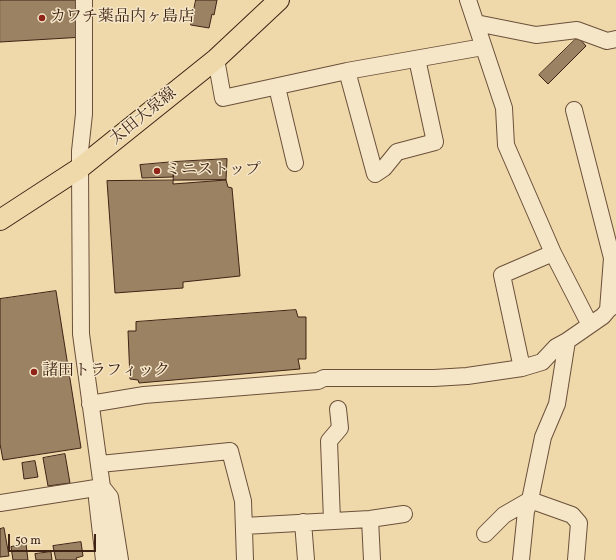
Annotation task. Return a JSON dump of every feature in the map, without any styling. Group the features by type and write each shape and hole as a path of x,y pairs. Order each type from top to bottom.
{"main road":[{"name":"太田大泉線","path":"0,203 80,160 131,114 213,47 263,0"},
{"name":"太田大泉線","path":"0,220 216,59 279,0"}],"street":[{"path":"84,0 84,114 80,160 81,334 90,404 100,464 102,487 97,499 104,560"},
{"path":"468,0 504,108 506,145 553,253 607,315"},
{"path":"476,23 536,35 577,30 607,40 616,39"},
{"path":"216,59 224,98 347,71 483,47"},
{"path":"347,71 375,174 384,168 397,152 435,142 417,59"},
{"path":"277,87 295,163"},
{"path":"574,110 612,258 607,315"},
{"path":"522,368 502,275 553,253"},
{"path":"90,404 144,395 318,381 324,378 434,378 467,376 522,368 542,362 556,348 607,315"},
{"path":"521,560 526,511 530,500 543,437 557,404 567,341"},
{"path":"332,521 329,441 340,428 338,409"},
{"path":"100,464 230,451 243,501 245,560"},
{"path":"0,504 102,487"},
{"path":"102,487 110,497 120,560"},
{"path":"485,534 504,515 530,500 572,515 578,523 576,560"},
{"path":"244,526 370,519 404,514"},
{"path":"370,519 372,560"},
{"path":"303,522 306,560"}],"building":[{"name":"カワチ薬品内ヶ島店","path":"0,0 84,0 84,37 0,42"},
{"path":"196,0 217,0 214,15 212,14 209,28 191,25"},
{"path":"578,37 586,46 548,84 539,75"},
{"path":"227,159 226,180 173,184 174,162"},
{"name":"ミニストップ","path":"174,162 173,177 142,178 140,165"},
{"path":"226,180 228,187 232,188 240,276 183,282 183,288 115,293 107,181"},
{"name":"諸田トラフィック","path":"56,291 81,448 3,460 0,444 0,299"},
{"path":"296,310 298,317 306,317 306,359 298,359 300,369 139,383 138,380 130,379 128,331 136,331 136,322"},
{"path":"65,454 70,483 48,486 43,458"},
{"path":"35,461 38,477 24,479 22,463"},
{"path":"4,528 9,556 0,557 0,529"},
{"path":"81,542 83,556 76,558 77,560 56,560 53,546"},
{"path":"26,544 28,560 13,560 11,547"},
{"path":"51,552 52,560 36,560 35,554"}],"place":[{"name":"カワチ薬品内ヶ島店","path":"42,18"},
{"name":"ミニストップ","path":"157,171"},
{"name":"諸田トラフィック","path":"34,372"}]}
